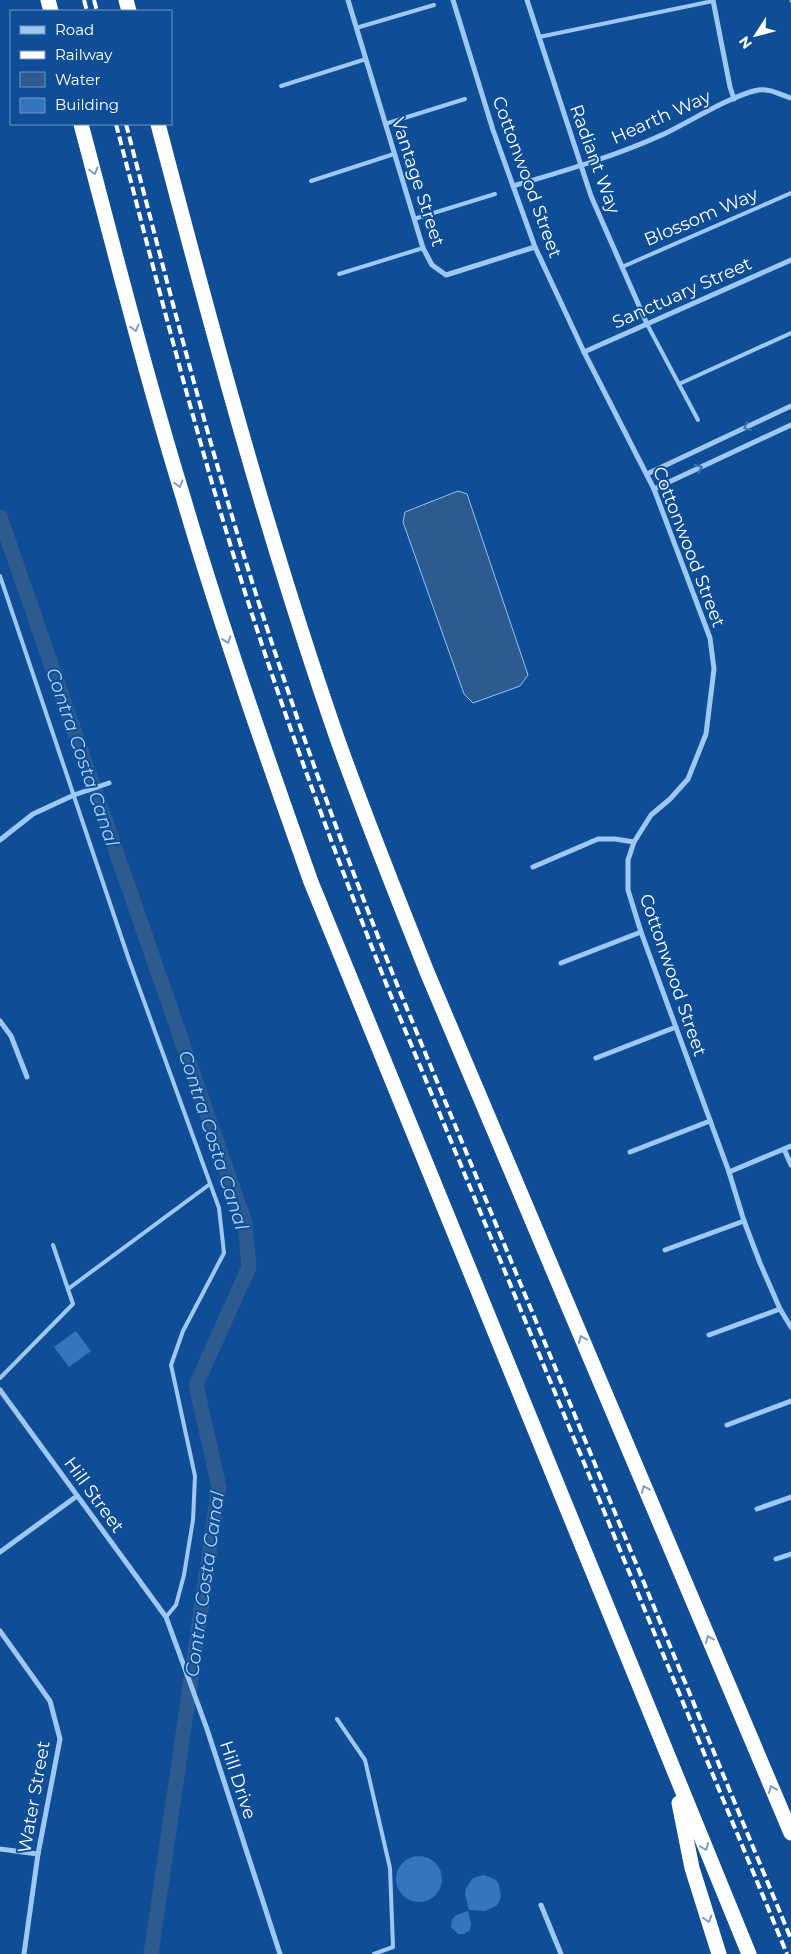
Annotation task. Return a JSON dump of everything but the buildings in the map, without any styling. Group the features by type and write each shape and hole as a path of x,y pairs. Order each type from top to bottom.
{"highway":[{"path":"81,125 183,500 272,774 356,993 749,1954"},
{"path":"158,125 219,355 255,480 337,738 427,972 791,1833"},
{"path":"672,1769 692,1868 719,1954"}],"street":[{"name":"Vantage Street","path":"348,0 423,248 432,265 446,275 535,247"},
{"name":"Cottonwood Street","path":"453,0 493,130 535,247 584,352 654,489 678,547 710,638 714,669 706,734 688,779 670,799 651,815 634,842 628,860 628,890 641,932 729,1172 744,1221 760,1263 780,1308 791,1327"},
{"name":"Radiant Way","path":"527,0 591,196 647,324"},
{"path":"713,0 734,99"},
{"name":"Hearth Way","path":"513,186 580,166 663,134 734,99 759,90 774,91 790,98"},
{"path":"790,98 791,104"},
{"name":"Sanctuary Street","path":"584,352 791,260"},
{"path":"647,474 791,406"},
{"path":"654,489 791,425"},
{"path":"0,840 33,814 74,795 109,783"},
{"path":"533,867 598,840 615,839 634,842"},
{"path":"561,963 641,932"},
{"path":"0,1021 11,1036 27,1077"},
{"path":"596,1058 676,1027"},
{"path":"630,1152 710,1122"},
{"path":"729,1172 791,1146"},
{"path":"784,1149 791,1165"},
{"path":"666,1250 744,1221"},
{"path":"709,1334 780,1308"},
{"name":"Hill Street","path":"0,1390 166,1617"},
{"path":"727,1425 791,1401"},
{"path":"0,1552 77,1496"},
{"path":"757,1509 791,1497"},
{"path":"776,1559 791,1554"},
{"name":"Hill Drive","path":"166,1617 207,1729 280,1954"},
{"name":"Water Street","path":"0,1631 50,1701 60,1738 38,1854 24,1954"},
{"path":"0,1848 38,1854"},
{"path":"541,1905 561,1954"}],"lane":[{"path":"539,37 713,0"},
{"path":"356,28 434,5"},
{"path":"281,86 366,59"},
{"path":"385,124 464,99"},
{"path":"310,181 394,154"},
{"name":"Blossom Way","path":"622,266 791,193"},
{"path":"414,219 495,194"},
{"path":"339,274 423,248"},
{"path":"647,324 698,420"},
{"path":"679,384 791,332"},
{"path":"0,576 130,960 219,1208 224,1253 183,1331 171,1365 195,1476 193,1520 184,1575 176,1605 166,1617"},
{"path":"68,1289 210,1184"},
{"path":"0,1378 73,1304 54,1245"},
{"path":"337,1719 365,1760 390,1868 394,1947 374,1954"}],"water":[{"path":"458,491 467,494 528,675 520,686 473,703 464,694 403,522 405,512"}],"waterway":[{"name":"Contra Costa Canal","path":"0,517 245,1223 249,1267 196,1385 219,1487 151,1954"}],"railway":[{"path":"84,0 87,10"},
{"path":"94,0 97,10"},
{"path":"116,125 175,349 222,517 273,679 310,784 389,991 787,1954"},
{"path":"126,125 185,349 232,516 283,677 338,832 398,987 791,1939"}]}
